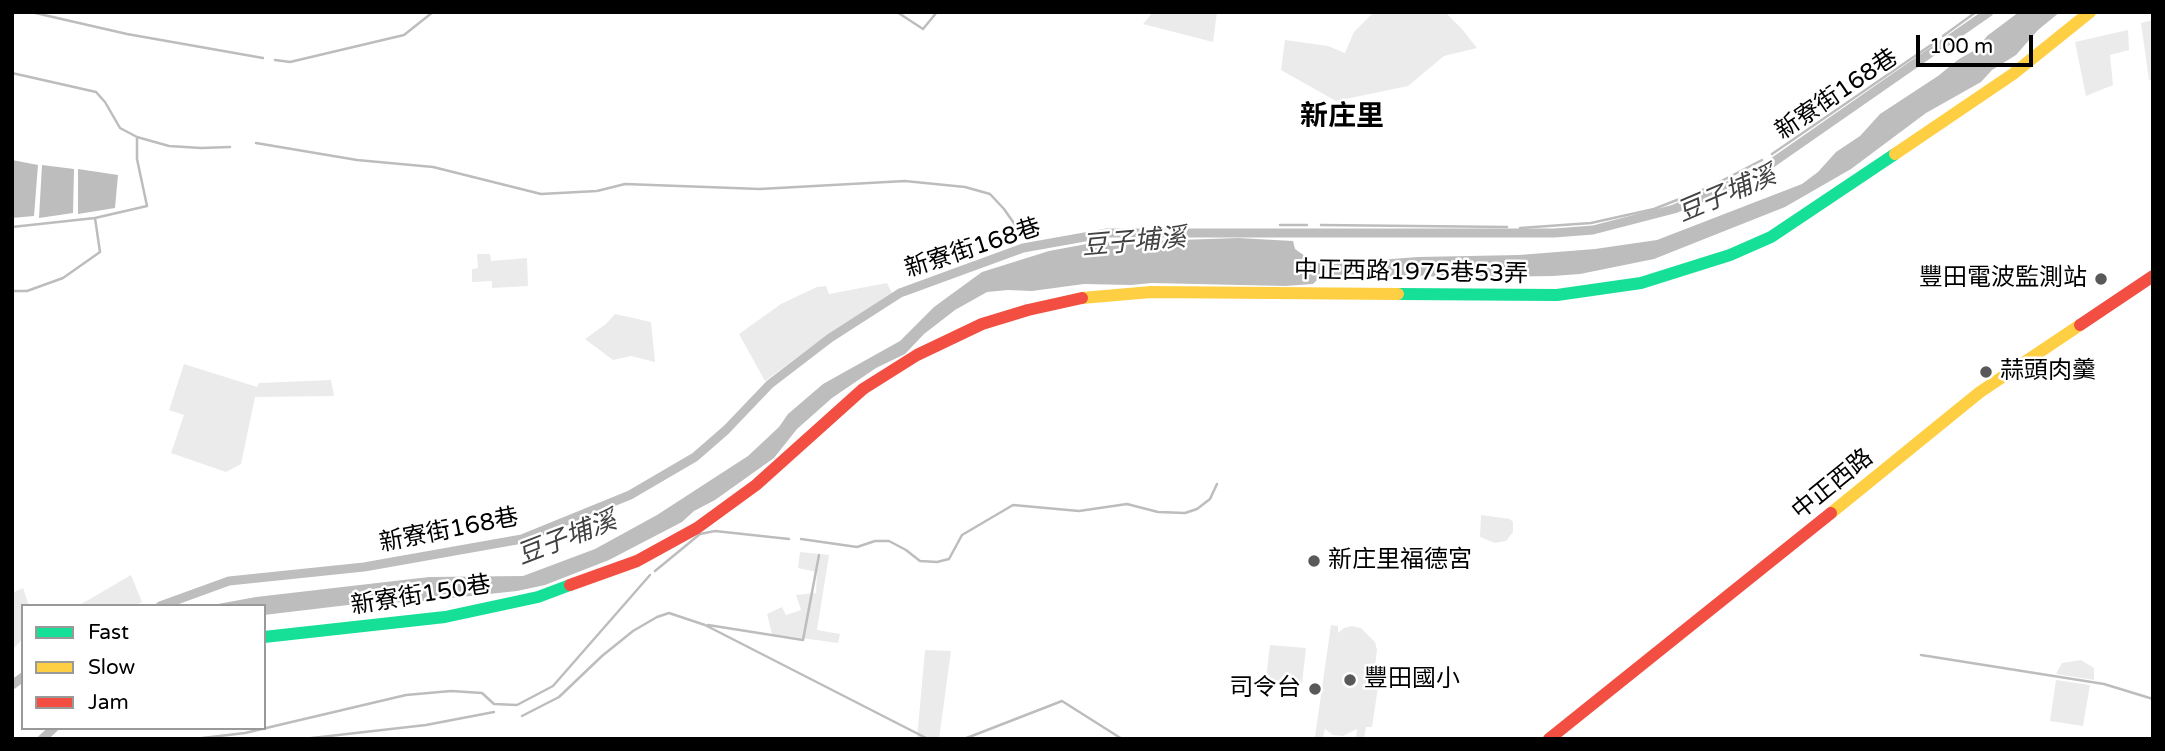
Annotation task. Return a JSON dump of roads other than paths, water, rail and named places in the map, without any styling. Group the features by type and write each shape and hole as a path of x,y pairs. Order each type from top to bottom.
{"street":[{"name":"新寮街168巷","path":"166,604 229,581 364,567 522,539 630,495 695,457 726,430 769,384 830,338 900,293 1023,248 1107,233 1555,233 1594,230 1674,209 1724,188 1772,163 1989,12"},
{"name":"中正西路1975巷53弄","path":"793,452 863,389 918,355 982,324 1075,299 1169,291 1557,295 1594,291 1664,277 1730,255 1771,237 1806,215 2013,74 2090,12"},
{"name":"中正西路","path":"1549,739 1600,701 1980,391 2153,276"},
{"name":"新寮街150巷","path":"266,637 445,617 538,597 637,561 697,528 755,485 793,452"}],"water":[{"name":"豆子埔溪","path":"2019,12 2060,12 2038,30 2016,55 1992,70 1981,82 1926,113 1851,169 1785,207 1654,259 1580,274 1553,276 1470,279 1412,275 1368,278 1343,275 1318,279 1313,284 1285,286 1084,284 1032,291 987,292 955,310 924,334 905,354 876,368 832,398 797,429 774,458 715,500 694,511 682,522 609,560 545,585 517,591 266,615 266,604 218,604 256,597 429,577 523,576 595,549 657,515 748,456 779,427 788,414 823,384 900,341 934,307 982,272 1049,251 1092,243 1238,238 1293,241 1295,249 1312,261 1365,261 1519,255 1595,249 1657,240 1802,184 1818,172 1836,152 1860,136 1880,114 1977,49 1987,36"},
{"path":"12,160 38,165 34,216 12,218"},
{"path":"42,165 74,169 73,213 39,218"},
{"path":"78,169 118,175 115,208 78,214"}],"waterway":[{"path":"31,12 127,34 263,58"},
{"path":"275,60 290,62 404,35 433,12"},
{"path":"897,12 923,29 937,12"},
{"path":"1943,36 1976,12"},
{"path":"1772,154 1934,43"},
{"path":"12,73 96,92 120,128 137,137 169,146 230,147"},
{"path":"12,291 27,291 63,278 100,252 95,218 147,206 137,159 137,137"},
{"path":"256,143 357,160 433,167 541,194 597,191 625,184 760,189 905,181 965,187 990,194 1025,239"},
{"path":"1520,228 1591,223 1654,209 1710,187 1762,160"},
{"path":"12,227 95,218"},
{"path":"1280,225 1307,225"},
{"path":"1321,225 1507,227"},
{"path":"801,539 857,547 875,541 889,541 920,561 937,562 949,559 962,535 1013,505 1079,511 1127,504 1158,512 1185,513 1197,509 1210,499 1217,484"},
{"path":"655,571 700,534 715,531 789,539"},
{"path":"708,625 803,640 819,555"},
{"path":"266,728 406,695 451,691 482,693 494,704 517,705 553,686 650,575"},
{"path":"522,716 559,697 633,631 669,613 705,625 928,739"},
{"path":"1921,655 2104,684 2153,699"},
{"path":"964,739 1062,701 1122,739"},
{"path":"303,739 426,725 494,712"},
{"path":"194,739 258,730"}],"place":[{"name":"豐田電波監測站","path":"2101,279"},
{"name":"蒜頭肉羹","path":"1986,372"},
{"name":"新庄里福德宮","path":"1314,561"},
{"name":"豐田國小","path":"1350,680"},
{"name":"司令台","path":"1315,689"}],"district":[{"name":"新庄里","path":"1342,118"}]}
